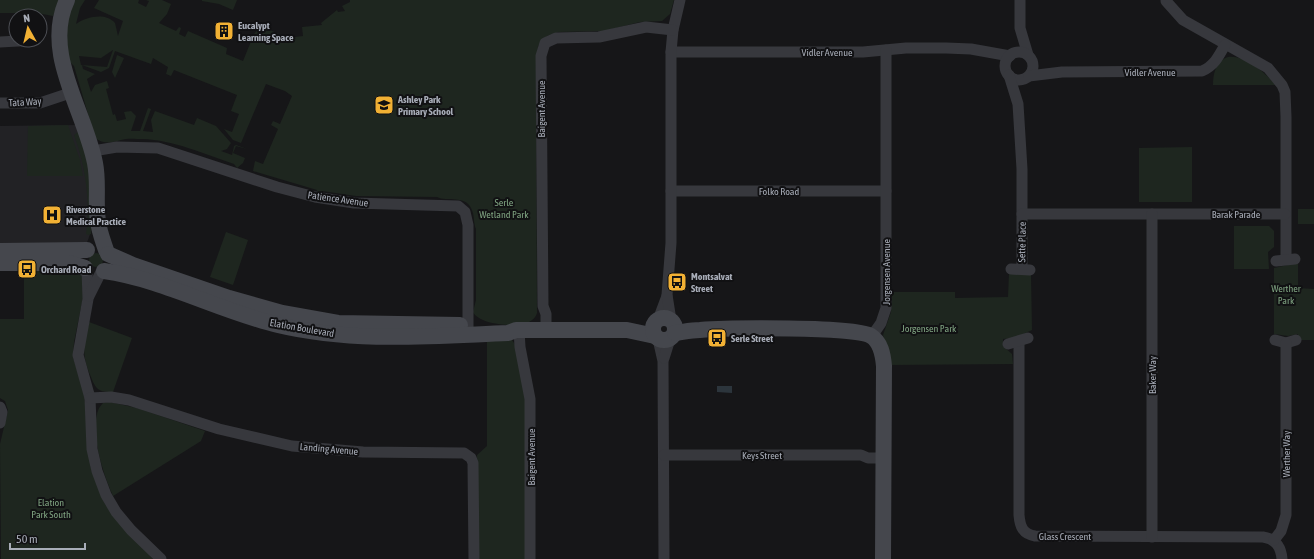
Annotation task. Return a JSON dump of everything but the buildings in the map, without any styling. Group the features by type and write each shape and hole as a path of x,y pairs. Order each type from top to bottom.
{"street":[{"path":"66,0 59,27 59,44 63,63 93,151 98,181 98,221 107,252 109,265 94,270"},
{"path":"664,559 663,361 670,258 671,52 673,30 680,0"},
{"path":"1020,0 1020,28 1011,55 1006,63 1018,104 1023,179 1022,214"},
{"path":"1166,1 1183,20 1268,68 1282,85 1285,100 1286,260"},
{"name":"Baigent Avenue","path":"530,559 531,408 520,347 523,330 539,314 543,306 541,56 543,47 548,41 556,38 609,36 646,27 673,30"},
{"path":"1018,104 1033,66 1020,28"},
{"name":"Vidler Avenue","path":"1028,77 1062,72 1202,71 1209,68 1225,45"},
{"name":"Vidler Avenue","path":"671,52 863,52 906,48 953,48 1011,55"},
{"name":"Jorgensen Avenue","path":"872,336 881,323 886,308 886,50"},
{"path":"983,52 1017,79 1028,77"},
{"path":"1011,55 1022,52 1030,57"},
{"name":"Vidler Avenue","path":"1030,57 1062,72"},
{"name":"Tata Way","path":"0,103 40,103 73,92"},
{"name":"Patience Avenue","path":"93,151 117,147 158,148 277,187 315,197 354,203 458,206 465,212 468,224 468,330"},
{"name":"Folko Road","path":"671,191 886,191"},
{"name":"Barak Parade","path":"1022,214 1285,214"},
{"name":"Sette Place","path":"1021,270 1022,214"},
{"name":"Baker Way","path":"1152,214 1152,537"},
{"path":"94,270 82,261 98,221"},
{"path":"0,251 88,249 98,246 107,252"},
{"name":"Elation Boulevard","path":"107,252 132,265 222,296 314,332 349,335 408,336 468,330 523,330"},
{"name":"Elation Boulevard","path":"0,263 69,263 94,270 127,275 224,309 280,319"},
{"path":"94,270 78,355 90,398 92,449 97,471 106,495 123,521 161,559"},
{"path":"523,330 841,330 864,332 872,336 881,349 883,357 883,559"},
{"name":"Glass Crescent","path":"1018,341 1019,515 1022,529 1029,535 1255,537 1274,540"},
{"name":"Werther Way","path":"1274,540 1281,531 1286,515 1286,341"},
{"name":"Landing Avenue","path":"90,398 110,397 129,400 218,429 292,446 363,452 464,453 471,458 473,463 474,559"},
{"path":"0,406 2,412 0,423"},
{"name":"Keys Street","path":"664,455 861,455 867,453 883,455"},
{"path":"1274,540 1280,549 1282,559"}],"shaded area":[{"path":"78,125 86,149 91,231 86,244 0,248 0,126"},
{"path":"717,386 732,386 732,393 717,392"}],"green space":[{"path":"0,0 61,0 53,16 48,15 48,8 8,8 8,13 0,13"},
{"name":"Serle Wetland Park","path":"72,0 85,0 80,8 76,24 90,18 106,18 115,23 118,36 123,21 94,8 99,0 139,0 138,3 146,7 149,1 146,0 162,0 171,4 167,14 159,23 176,31 179,27 181,28 179,34 185,37 188,31 227,48 226,54 243,61 254,34 261,26 288,38 303,36 302,27 322,25 321,23 337,10 338,12 345,11 342,6 350,2 350,0 674,0 670,14 662,21 640,22 604,31 558,32 547,36 538,46 536,76 537,313 530,321 516,325 499,324 483,320 473,312 476,300 476,229 472,211 465,202 437,197 356,196 322,191 320,194 317,193 317,190 253,171 255,161 263,164 278,129 271,125 273,121 280,124 292,96 285,91 266,84 241,143 233,140 224,129 232,132 239,114 231,111 237,95 174,70 171,76 166,74 168,67 153,58 151,64 115,51 109,68 101,72 82,65 83,69 95,74 87,79 91,92 95,85 107,81 109,88 106,89 113,115 115,114 117,121 126,119 124,112 131,111 136,116 131,131 140,131 148,108 151,109 143,131 153,132 151,120 155,111 194,125 197,118 216,126 231,143 227,149 221,151 232,155 234,146 236,145 247,149 236,146 233,153 245,158 243,163 237,168 234,164 189,148 166,142 142,139 123,139 104,142 95,138 74,66 66,58 64,43","holes":["113,50 107,67 81,65 79,56 101,58"]},
{"path":"202,0 237,0 233,10 219,4"},
{"path":"117,55 124,58 115,78 112,72"},
{"path":"1228,57 1234,57 1248,62 1260,70 1276,85 1213,85 1218,64"},
{"path":"68,125 80,160 83,176 27,176 28,126"},
{"path":"78,132 89,157 92,225 91,234 88,235 86,234 88,209 86,184 74,135"},
{"path":"1192,147 1192,202 1139,202 1139,148"},
{"path":"1298,209 1314,209 1314,224 1298,224"},
{"path":"1234,226 1269,226 1274,231 1274,247 1268,252 1269,269 1234,269"},
{"path":"226,232 248,240 233,285 210,277"},
{"path":"96,253 101,255 103,260 101,265 96,267 91,265 89,260 91,255"},
{"name":"Werther Park","path":"1298,264 1298,288 1314,289 1314,340 1298,340 1298,334 1288,336 1274,334 1274,268"},
{"name":"Elation Park South","path":"73,267 82,276 83,298 74,342 73,357 84,392 91,469 105,504 153,559 1,559 0,444 8,410 5,401 0,398 0,319 24,319 24,269"},
{"name":"Jorgensen Park","path":"1009,273 1031,275 1032,330 1015,338 1003,339 1003,346 1012,354 1013,364 890,365 883,335 891,312 892,292 955,292 955,298 1008,297"},
{"path":"89,322 132,338 113,392 101,391 96,387 88,369 84,350"},
{"path":"487,337 512,340 516,346 525,393 525,559 478,559 477,455 487,446"},
{"path":"110,402 137,408 205,431 201,441 113,496 105,476 96,440 96,417 99,408 103,403"}],"place":[{"name":"Eucalypt Learning Space","path":"224,31"},
{"name":"Ashley Park Primary School","path":"384,105"},
{"name":"Riverstone Medical Practice","path":"52,215"},
{"name":"Orchard Road","path":"27,269"},
{"name":"Montsalvat Street","path":"677,282"},
{"name":"Serle Street","path":"717,338"}]}
